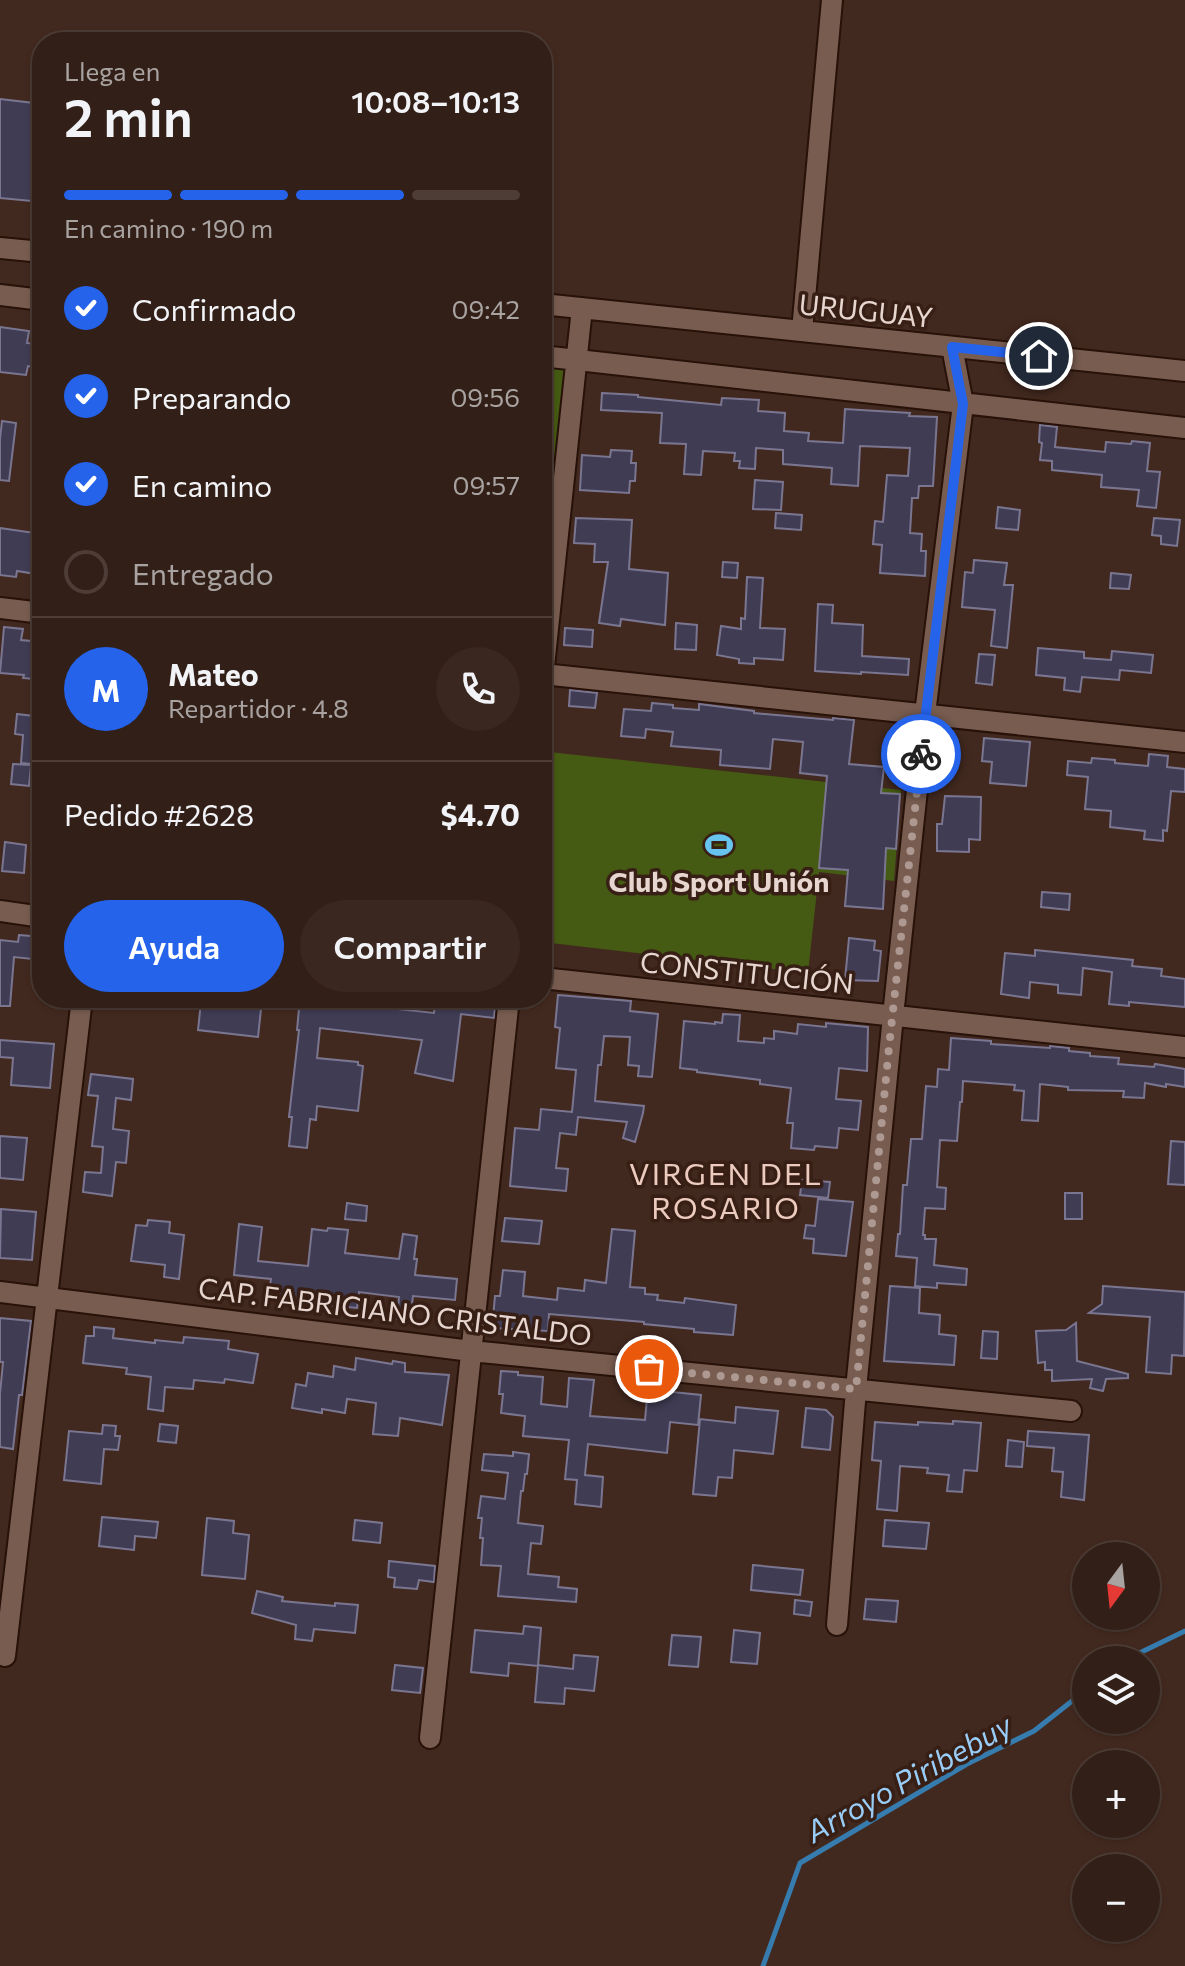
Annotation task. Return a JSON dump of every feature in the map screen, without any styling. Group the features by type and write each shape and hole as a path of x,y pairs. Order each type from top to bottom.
{"street":[{"path":"802,331 832,0"},
{"path":"0,248 32,251"},
{"path":"0,295 32,299"},
{"name":"URUGUAY","path":"552,305 1185,371"},
{"path":"552,595 582,308"},
{"path":"837,1625 856,1389 893,1016 925,714 963,404 952,347"},
{"path":"552,357 1185,428"},
{"path":"0,608 32,612"},
{"path":"552,681 925,714 1185,742"},
{"path":"0,911 32,916"},
{"name":"CONSTITUCIÓN","path":"552,979 1185,1047"},
{"path":"5,1656 81,1008"},
{"path":"430,1738 508,1008"},
{"name":"CAP. FABRICIANO CRISTALDO","path":"0,1292 471,1351 1071,1411"}],"green space":[{"path":"552,357 577,360 552,548"},
{"name":"Club Sport Unión","path":"552,752 901,790 894,881 819,872 808,973 552,943"}],"building":[{"path":"0,99 32,103 32,201 0,198"},
{"path":"0,327 29,331 27,343 32,344 32,367 28,366 26,375 0,372"},
{"path":"602,393 721,405 722,398 759,400 758,411 785,413 784,431 809,433 808,441 843,443 845,409 937,417 933,486 919,486 918,498 912,498 910,533 922,534 921,551 926,551 925,576 880,573 882,545 873,544 875,521 883,522 887,475 908,476 910,448 860,446 858,486 831,484 832,468 783,464 783,450 756,448 755,469 739,468 740,461 734,461 735,453 703,451 701,475 684,474 686,444 660,443 662,413 601,410"},
{"path":"2,421 16,423 9,481 0,480"},
{"path":"1040,425 1057,427 1055,447 1105,452 1106,442 1150,443 1147,471 1160,472 1156,508 1137,506 1139,490 1101,487 1102,475 1052,470 1052,461 1040,460"},
{"path":"611,450 632,451 631,463 636,463 635,481 630,481 629,493 580,490 582,455 610,457"},
{"path":"755,480 783,482 781,510 753,509"},
{"path":"998,507 1020,510 1018,530 996,528"},
{"path":"776,513 802,515 801,530 775,528"},
{"path":"576,518 632,520 629,569 668,573 665,625 621,619 620,626 599,623 608,562 594,562 595,544 574,543"},
{"path":"1154,518 1180,520 1177,546 1161,544 1161,536 1152,535"},
{"path":"0,528 32,533 32,573 17,571 16,577 0,575"},
{"path":"974,560 1007,563 1004,585 1013,585 1007,648 991,646 995,610 962,607 965,572 973,573"},
{"path":"723,562 738,563 737,578 722,577"},
{"path":"1111,573 1131,575 1129,589 1110,588"},
{"path":"747,577 763,578 760,628 785,629 783,660 754,658 754,664 739,663 739,659 717,655 721,626 741,629 741,618 745,619"},
{"path":"818,604 833,605 832,623 863,625 862,656 909,659 908,675 815,671"},
{"path":"676,623 697,625 696,650 675,649"},
{"path":"4,627 23,629 21,640 32,641 32,679 23,678 24,675 0,673"},
{"path":"565,628 593,630 592,647 564,645"},
{"path":"1038,648 1084,652 1084,658 1111,660 1112,651 1153,655 1151,673 1120,670 1119,680 1082,677 1080,692 1064,690 1065,678 1036,675"},
{"path":"979,654 995,655 992,685 976,683"},
{"path":"570,690 597,693 595,708 569,706"},
{"path":"652,703 673,705 673,708 699,710 699,704 754,713 854,720 849,764 884,767 881,793 900,794 896,849 886,848 883,909 845,906 848,870 819,868 827,776 800,773 803,742 773,739 770,769 720,765 721,750 671,746 673,732 646,729 645,738 621,736 624,709 651,711"},
{"path":"17,714 32,716 32,764 21,763 23,735 15,734"},
{"path":"984,738 1030,742 1026,786 990,783 992,762 982,761"},
{"path":"1149,754 1168,756 1167,767 1185,769 1185,792 1171,791 1163,841 1144,839 1145,831 1110,827 1111,811 1085,809 1088,777 1067,775 1068,761 1091,763 1092,758 1148,766"},
{"path":"13,764 31,765 29,786 11,784"},
{"path":"945,796 981,797 980,840 969,839 969,852 937,851 937,824 942,824"},
{"path":"5,842 26,845 24,873 2,871"},
{"path":"1042,892 1070,894 1069,910 1041,907"},
{"path":"19,935 32,936 32,959 14,957 10,1006 0,1006 0,940 18,942"},
{"path":"849,938 875,941 874,950 881,951 878,981 845,980"},
{"path":"1035,950 1133,960 1132,966 1162,969 1161,976 1185,979 1185,1007 1129,1002 1129,1006 1109,1004 1112,972 1083,968 1081,995 1058,993 1058,985 1030,982 1029,998 1001,994 1005,953 1035,956"},
{"path":"558,995 631,1001 630,1011 658,1014 652,1077 638,1076 639,1066 628,1065 630,1037 604,1036 601,1065 598,1065 595,1101 644,1106 643,1113 635,1142 623,1138 627,1122 578,1117 576,1135 560,1133 556,1168 568,1169 566,1191 510,1186 515,1128 539,1130 541,1109 572,1112 576,1070 556,1068 560,1028 555,1027"},
{"path":"200,1008 261,1009 258,1037 198,1030"},
{"path":"299,1008 387,1008 434,1013 435,1008 495,1008 494,1018 461,1014 453,1081 415,1073 422,1040 320,1028 317,1058 358,1062 363,1066 358,1111 317,1106 316,1120 310,1119 307,1148 289,1146"},
{"path":"723,1014 740,1015 738,1041 764,1043 764,1038 774,1039 774,1031 797,1034 798,1024 868,1027 867,1071 839,1068 836,1099 861,1101 858,1130 839,1128 837,1148 791,1148 793,1123 787,1123 791,1088 680,1068 684,1021 722,1023"},
{"path":"951,1038 991,1041 991,1044 1069,1048 1069,1051 1090,1053 1090,1056 1119,1058 1118,1064 1154,1067 1155,1064 1185,1069 1185,1087 1145,1083 1144,1098 1123,1097 1124,1091 1068,1090 1068,1087 1040,1084 1038,1121 1022,1120 1024,1091 1014,1090 1015,1085 963,1081 957,1141 940,1140 937,1187 946,1188 945,1209 925,1208 923,1235 925,1239 936,1239 934,1265 967,1269 966,1285 937,1283 937,1288 915,1286 917,1258 896,1256 903,1185 907,1185 911,1139 922,1139 926,1086 937,1087 938,1069 949,1070"},
{"path":"0,1040 54,1044 50,1088 11,1085 13,1058 0,1057"},
{"path":"91,1074 133,1079 131,1100 116,1098 113,1129 129,1131 126,1163 116,1162 112,1196 83,1192 85,1172 101,1173 103,1147 92,1146 98,1096 88,1095"},
{"path":"0,1136 27,1138 23,1180 0,1178"},
{"path":"1171,1141 1185,1142 1185,1185 1168,1184"},
{"path":"802,1180 830,1182 828,1198 800,1195"},
{"path":"1065,1193 1082,1193 1082,1219 1065,1219"},
{"path":"818,1199 853,1202 846,1256 813,1253 814,1239 804,1238 806,1225 815,1226"},
{"path":"347,1203 367,1206 366,1221 345,1219"},
{"path":"1,1209 36,1212 32,1260 0,1258"},
{"path":"505,1218 542,1221 539,1244 502,1241"},
{"path":"148,1220 170,1222 169,1233 184,1235 179,1279 164,1277 165,1265 131,1261 136,1225 147,1226"},
{"path":"239,1224 262,1227 258,1261 308,1266 312,1229 348,1230 345,1253 399,1259 403,1234 417,1236 415,1275 457,1279 455,1300 413,1296 410,1320 397,1319 399,1297 359,1292 357,1308 268,1299 271,1279 234,1275"},
{"path":"612,1229 635,1231 630,1287 645,1288 645,1294 658,1295 657,1300 684,1303 685,1298 736,1305 733,1335 694,1332 694,1329 644,1322 549,1314 548,1331 492,1328 495,1296 500,1296 503,1270 525,1272 523,1296 557,1300 558,1288 584,1291 585,1280 606,1283"},
{"path":"890,1286 920,1288 919,1313 940,1315 939,1334 956,1336 954,1365 884,1361"},
{"path":"1103,1286 1185,1292 1184,1356 1172,1355 1171,1374 1146,1372 1150,1317 1089,1313 1102,1304"},
{"path":"0,1318 31,1321 13,1449 0,1447 3,1362 0,1362"},
{"path":"1076,1323 1077,1361 1128,1374 1128,1378 1106,1379 1103,1391 1090,1388 1092,1379 1052,1381 1052,1370 1045,1370 1045,1362 1038,1363 1036,1331 1066,1330"},
{"path":"94,1327 114,1329 113,1338 155,1343 155,1340 183,1343 184,1337 229,1341 228,1349 258,1354 253,1383 225,1379 224,1383 194,1380 193,1389 165,1387 163,1411 148,1409 151,1377 126,1374 127,1368 83,1363 86,1336 94,1336"},
{"path":"983,1331 998,1332 997,1359 981,1358"},
{"path":"356,1358 405,1363 405,1372 449,1375 442,1425 400,1418 398,1436 373,1434 376,1403 347,1399 345,1413 292,1408 296,1384 306,1386 308,1373 333,1377 334,1366 355,1370"},
{"path":"501,1371 543,1377 541,1404 567,1407 569,1378 594,1380 590,1416 645,1420 648,1387 701,1395 698,1425 670,1422 667,1453 588,1444 585,1475 603,1477 601,1507 575,1504 577,1480 565,1479 569,1440 523,1436 525,1416 501,1413"},
{"path":"736,1407 778,1411 773,1454 734,1450 732,1478 718,1477 716,1496 693,1494 700,1419 735,1423"},
{"path":"806,1408 826,1410 833,1417 830,1450 802,1447"},
{"path":"953,1421 981,1423 977,1471 964,1470 962,1492 947,1491 949,1475 927,1473 928,1468 900,1466 897,1511 877,1509 881,1461 872,1460 875,1422 918,1425 918,1422 953,1424"},
{"path":"160,1424 178,1426 176,1443 158,1441"},
{"path":"103,1425 116,1426 115,1436 120,1436 118,1450 104,1449 101,1484 64,1480 69,1431 102,1434"},
{"path":"1028,1431 1089,1435 1084,1500 1061,1497 1063,1472 1052,1471 1054,1448 1027,1446"},
{"path":"1008,1440 1024,1442 1022,1467 1006,1466"},
{"path":"513,1452 529,1454 518,1523 543,1526 541,1544 531,1543 528,1574 559,1577 558,1587 577,1589 576,1602 498,1596 501,1566 481,1565 482,1518 478,1518 481,1496 505,1499 508,1473 482,1470 484,1454 513,1456"},
{"path":"102,1517 158,1522 156,1538 135,1536 134,1550 99,1546"},
{"path":"207,1518 234,1521 233,1533 249,1535 245,1579 202,1575"},
{"path":"355,1520 382,1523 380,1543 353,1540"},
{"path":"885,1520 929,1523 926,1549 883,1546"},
{"path":"389,1561 435,1566 434,1582 419,1580 417,1589 394,1587 395,1578 388,1577"},
{"path":"753,1565 803,1570 800,1595 751,1590"},
{"path":"257,1591 283,1597 282,1601 358,1605 355,1633 314,1629 312,1641 295,1639 296,1625 252,1613"},
{"path":"866,1599 898,1601 896,1622 864,1619"},
{"path":"795,1600 812,1602 810,1616 794,1614"},
{"path":"524,1626 541,1628 538,1666 509,1663 508,1676 471,1672 475,1630 523,1634"},
{"path":"734,1630 760,1633 757,1664 731,1662"},
{"path":"672,1635 701,1637 698,1667 669,1665"},
{"path":"574,1655 598,1657 594,1691 565,1688 564,1704 535,1702 538,1665 573,1669"},
{"path":"395,1665 423,1668 420,1693 392,1690"}],"waterway":[{"name":"Arroyo Piribebuy","path":"1154,1646 1185,1631"},
{"name":"Arroyo Piribebuy","path":"763,1966 800,1863 967,1764 1034,1731 1072,1701"}],"way so far":[{"path":"649,1369 856,1389 921,754"}],"place":[{"name":"Club Sport Unión","path":"719,845"}],"district":[{"name":"VIRGEN DEL ROSARIO","path":"726,1189"}],"route":[{"path":"921,754 963,404 952,347 1039,356"}]}
